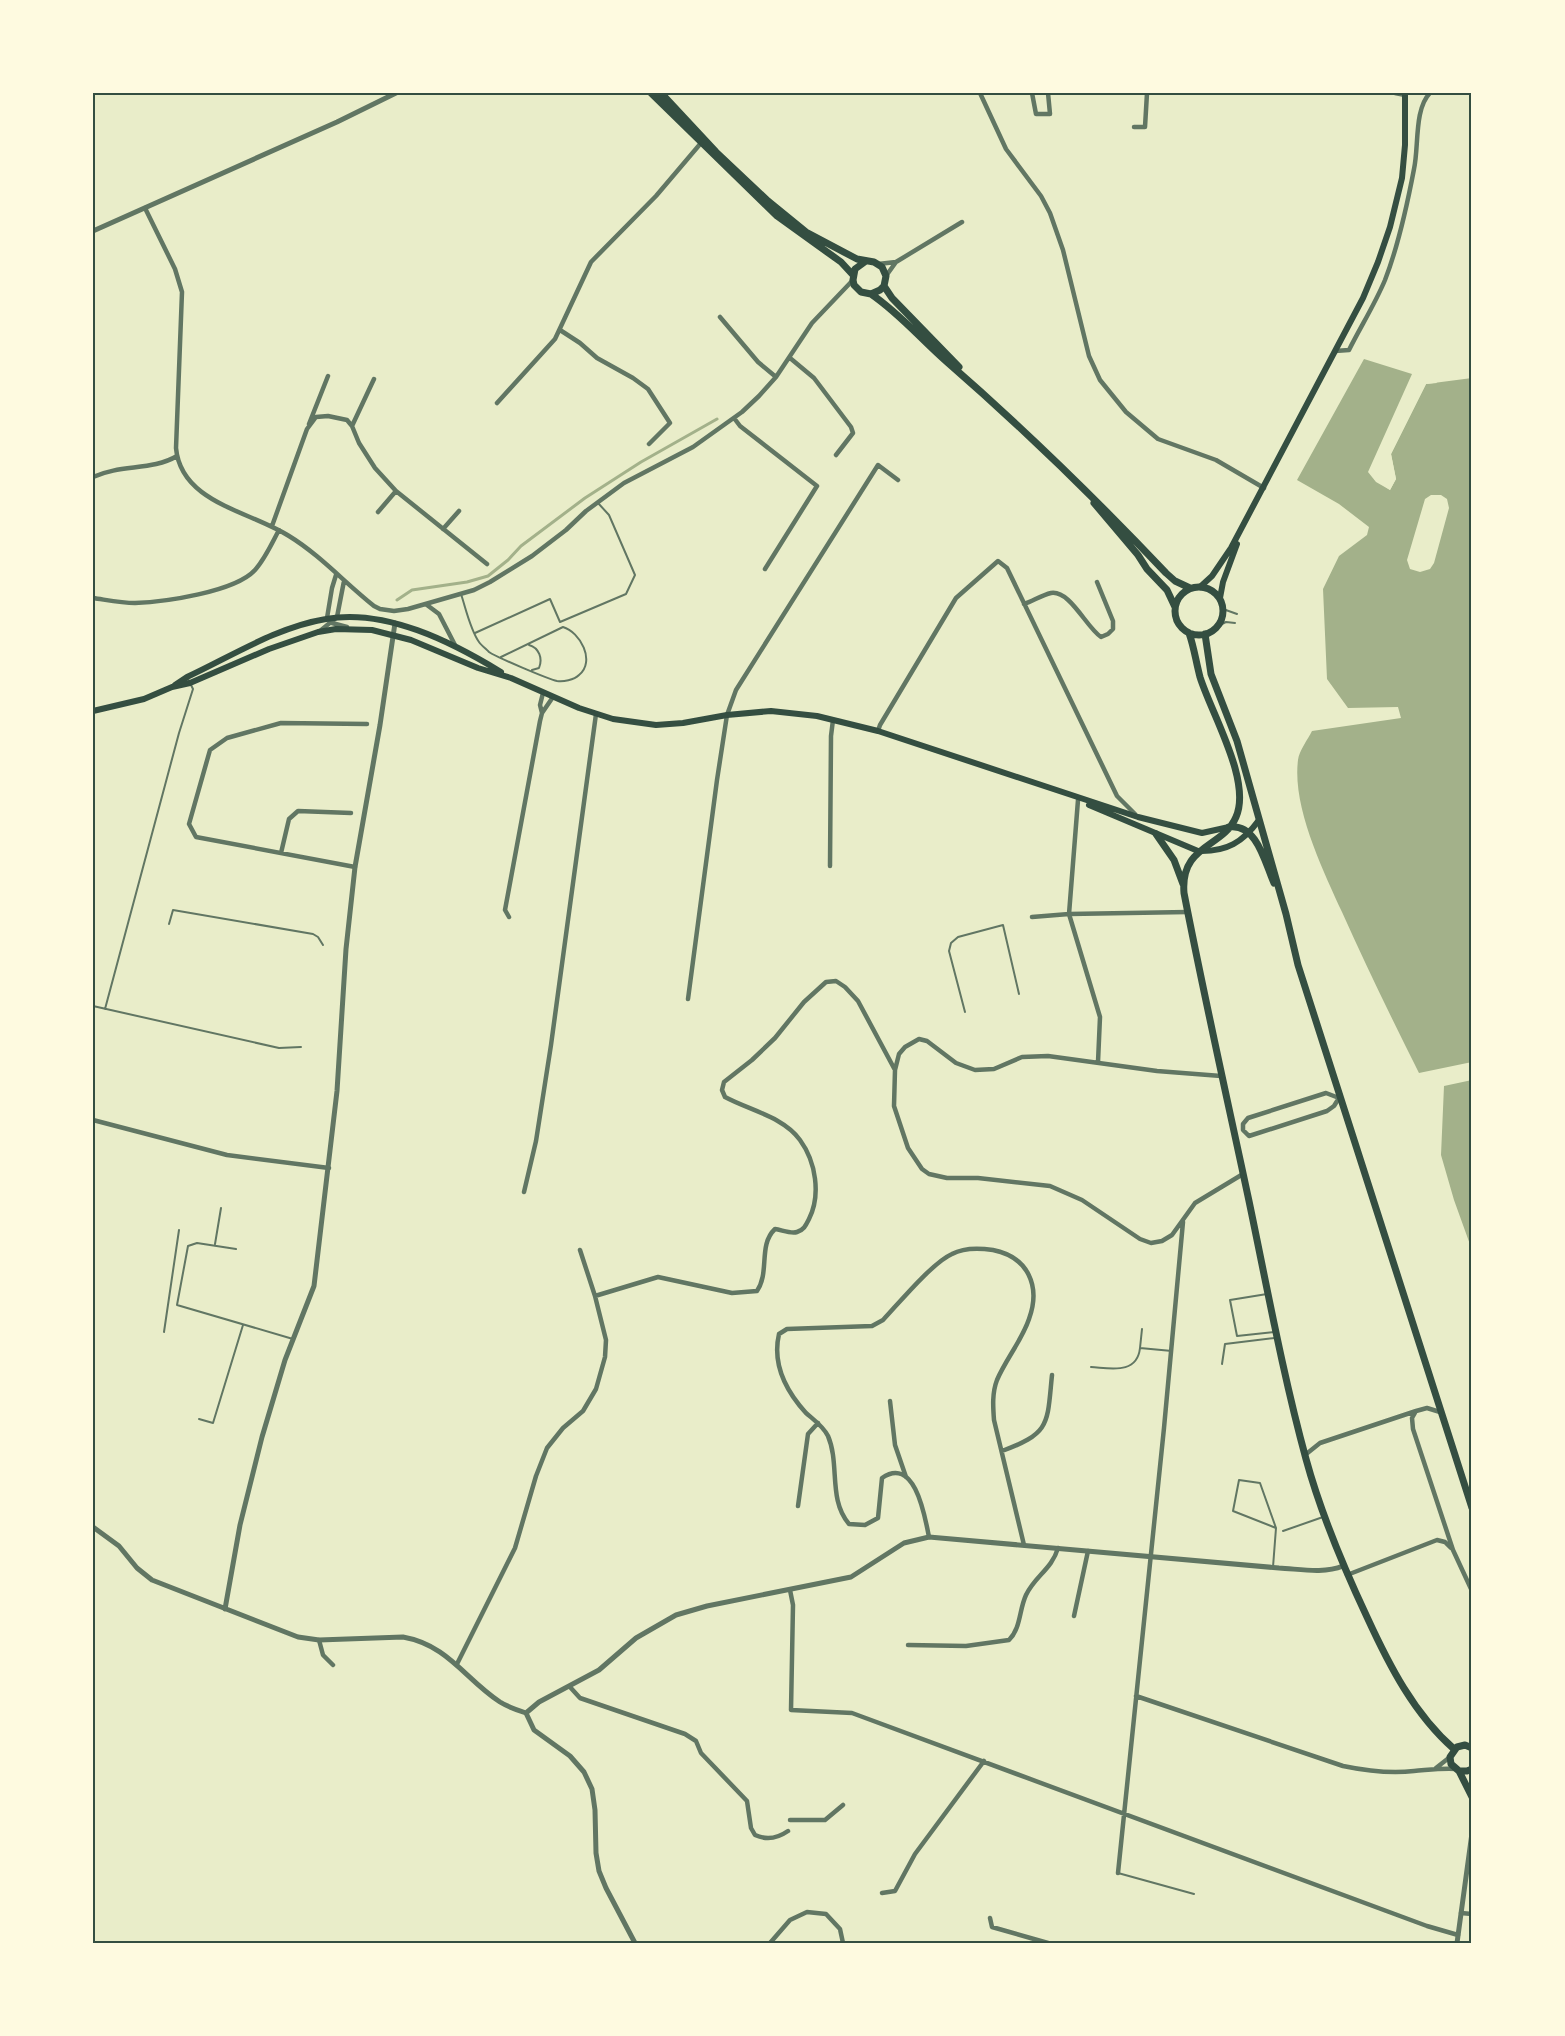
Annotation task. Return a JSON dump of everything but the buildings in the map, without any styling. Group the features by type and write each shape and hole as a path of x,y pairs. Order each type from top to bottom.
{"main road":[{"path":"651,93 777,216 841,262 853,278 854,285 861,292 871,294 885,303 974,384"},
{"path":"661,93 716,152 768,201 806,232 848,255 878,264 886,276 884,286 871,294"},
{"path":"1175,607 1182,594 1208,581 1246,521 1364,298 1390,227 1404,163 1405,94"},
{"path":"853,278 859,265 866,261"},
{"path":"884,286 892,298 974,384 1166,573 1175,581 1190,588"},
{"path":"1089,496 1098,511 1167,590 1175,607 1179,625 1189,633 1200,678 1228,746 1238,783 1240,794 1237,814 1222,835 1198,851 1190,863 1183,884"},
{"path":"1189,633 1205,634 1216,627 1223,616 1220,598 1227,569 1246,521"},
{"path":"1200,586 1211,590 1220,598"},
{"path":"189,680 286,630 332,620 364,618 395,623 456,647 511,678 596,714 635,723 656,725 771,711 833,720 878,731 1138,817 1202,833 1229,827 1242,827 1257,843 1286,914"},
{"path":"93,711 144,699 318,632 353,628 392,634 420,643 478,668 511,678"},
{"path":"1205,634 1211,674 1237,741 1286,914 1298,965 1472,1508"},
{"path":"1060,792 1198,851 1225,848 1245,838 1260,820"},
{"path":"1156,834 1174,860 1183,884 1221,1076 1278,1335 1305,1455 1324,1516 1343,1566 1376,1638 1414,1705 1436,1733 1454,1749"},
{"path":"1470,1745 1454,1749 1450,1757 1451,1764 1457,1770 1472,1797"},
{"path":"1457,1770 1467,1771 1472,1768"}],"street":[{"path":"93,231 337,122 396,93"},
{"path":"980,93 1006,149 1041,196 1050,213 1064,250 1089,356 1100,380 1126,412 1158,439 1216,460 1264,488"},
{"path":"1032,93 1036,114 1050,114 1048,93"},
{"path":"1134,127 1145,128 1147,93"},
{"path":"1395,93 1405,94"},
{"path":"1335,351 1349,350 1385,280 1400,233 1416,163 1420,110 1430,93"},
{"path":"497,403 555,339 591,262 656,196 701,143"},
{"path":"145,208 175,269 182,292 177,456 185,475 211,499 279,530 300,544 380,609 393,611 427,605 490,582 532,556 597,502 624,483 693,447 734,418 776,377 812,323 853,278"},
{"path":"886,276 896,262 962,222"},
{"path":"878,264 896,262"},
{"path":"720,318 758,362 776,377"},
{"path":"560,330 597,358 648,389 670,423 650,444"},
{"path":"790,357 814,378 851,427 853,433 836,455"},
{"path":"272,526 328,376"},
{"path":"352,426 374,379"},
{"path":"307,429 316,417 328,416 347,420 375,468 396,491 487,564"},
{"path":"734,418 740,426 817,486 765,569"},
{"path":"93,477 107,470 155,464 177,456"},
{"path":"688,999 727,715 736,690 878,465 898,480"},
{"path":"378,512 396,491"},
{"path":"443,529 459,511"},
{"path":"93,598 132,603 150,602 200,594 220,588 254,572 279,530"},
{"path":"878,731 956,598 998,561 1007,568 1117,796 1138,817"},
{"path":"332,620 332,588 336,575"},
{"path":"318,632 332,620 344,581"},
{"path":"1024,604 1051,593 1061,594 1070,601 1094,632 1101,637 1113,628 1113,621 1097,582"},
{"path":"427,605 439,614 456,647"},
{"path":"332,620 353,628"},
{"path":"225,1609 250,1481 285,1360 314,1287 338,1091 346,948 355,867 395,623"},
{"path":"542,712 540,705 543,693"},
{"path":"509,917 505,910 542,712 553,697"},
{"path":"524,1192 536,1141 551,1045 596,714"},
{"path":"830,866 833,720"},
{"path":"355,867 196,837 189,824 210,750 227,738 280,723 367,724"},
{"path":"1104,807 1117,796"},
{"path":"1078,800 1069,914 1100,1017 1098,1062"},
{"path":"280,853 289,819 298,811 351,813"},
{"path":"1032,917 1069,914 1188,912"},
{"path":"596,1296 658,1277 732,1293 757,1292 763,1282 768,1235 775,1229 795,1233 805,1228 816,1197 809,1156 800,1140 790,1130 725,1097 722,1090 724,1082 775,1038 817,989 826,982 836,981 858,1001 894,1070"},
{"path":"1221,1076 1188,1074 1048,1056 1022,1057 994,1070 975,1070 956,1063 927,1041 919,1039 905,1047 899,1054 894,1070 894,1106 908,1148 922,1169 929,1174 947,1178 978,1178 1050,1186 1082,1200 1140,1239 1151,1243 1162,1241 1172,1235 1195,1203 1243,1174"},
{"path":"1326,1093 1340,1098 1328,1111 1249,1136 1242,1130 1248,1118 1326,1093"},
{"path":"93,1120 227,1155 329,1168"},
{"path":"1234,1133 1242,1130"},
{"path":"1118,1873 1172,1351 1183,1219"},
{"path":"929,1538 923,1507 914,1485 899,1473 890,1472 882,1478 878,1518 865,1525 849,1524 842,1516 838,1502 832,1447 827,1434 818,1422 802,1408 782,1377 777,1356 779,1334 787,1329 872,1326 883,1320 939,1262 953,1253 974,1249 991,1250 1006,1254 1023,1264 1032,1283 1033,1300 1029,1319 997,1380 993,1400 994,1420 1023,1545"},
{"path":"457,1664 516,1548 536,1476 547,1448 563,1428 583,1411 596,1389 605,1357 606,1340 596,1296 580,1250"},
{"path":"1002,1451 1034,1437 1043,1426 1048,1415 1052,1376"},
{"path":"890,1401 895,1445 907,1479"},
{"path":"1305,1455 1320,1443 1416,1411 1427,1408 1440,1412"},
{"path":"1416,1411 1412,1418 1413,1430 1453,1550 1472,1591"},
{"path":"798,1506 808,1434 818,1422"},
{"path":"93,1527 119,1546 145,1575 166,1586 298,1637 319,1640 403,1637 427,1644 457,1664 501,1702 526,1713 534,1730 570,1756 584,1772 592,1789 599,1870 635,1943"},
{"path":"526,1713 540,1702 609,1663 650,1629 676,1615 707,1606 851,1577 904,1543 929,1538 1321,1571 1343,1566"},
{"path":"1347,1575 1437,1540 1445,1542 1453,1550"},
{"path":"908,1645 966,1646 1009,1640 1017,1628 1025,1598 1032,1584 1050,1567 1058,1548"},
{"path":"1074,1616 1088,1551"},
{"path":"790,1590 793,1605 791,1710 852,1713 1427,1926 1458,1935"},
{"path":"319,1640 323,1655 333,1665"},
{"path":"570,1687 580,1698 690,1737 698,1744 701,1753 747,1802 751,1828 755,1835 768,1838 781,1836 788,1831"},
{"path":"1136,1696 1343,1766 1379,1772 1435,1768 1457,1770"},
{"path":"1435,1768 1450,1757"},
{"path":"882,1893 895,1891 915,1854 984,1761"},
{"path":"790,1820 825,1820 843,1805"},
{"path":"1457,1943 1471,1836"},
{"path":"770,1943 790,1920 807,1912 826,1914 840,1929 843,1943"},
{"path":"1461,1912 1472,1914"},
{"path":"990,1918 992,1927 1048,1943"}],"lane":[{"path":"475,633 550,599 560,622 626,594 635,575 609,515 597,502"},
{"path":"461,594 475,633 489,652 557,681 567,681 579,676 584,669 586,659 584,647 578,637 570,629 563,627 501,657"},
{"path":"1223,609 1237,614"},
{"path":"1216,627 1226,622 1236,623"},
{"path":"527,644 539,652 541,662 538,668 532,670"},
{"path":"105,1009 193,689 189,680"},
{"path":"169,924 173,910 313,934 323,945"},
{"path":"965,1012 949,951 951,943 958,937 1003,925 1019,994"},
{"path":"93,1006 279,1048 301,1047"},
{"path":"215,1244 221,1208"},
{"path":"165,1332 179,1230"},
{"path":"236,1249 215,1244 196,1243 188,1246 177,1305 293,1339"},
{"path":"1269,1294 1230,1300 1237,1336 1278,1335"},
{"path":"199,1419 213,1423 243,1324"},
{"path":"1091,1367 1122,1369 1129,1367 1139,1355 1142,1329"},
{"path":"1222,1364 1225,1344 1278,1335"},
{"path":"1140,1348 1172,1351"},
{"path":"1273,1567 1276,1528 1260,1484 1239,1480 1233,1511 1276,1528"},
{"path":"1283,1531 1324,1516"},
{"path":"1118,1873 1194,1894"}],"shaded area":[{"path":"1364,359 1412,374 1368,472 1376,482 1390,490 1396,479 1391,454 1426,384 1472,378 1472,1062 1419,1073 1360,952 1318,858 1304,818 1297,778 1299,756 1312,731 1401,718 1398,707 1348,708 1327,679 1323,589 1339,556 1367,535 1369,527 1339,504 1297,480"},
{"path":"1472,1080 1472,1250 1441,1155 1444,1086"}],"pier":[{"path":"1435,380 1437,383 1426,384 1391,454 1396,479 1390,490 1374,479 1375,476 1389,486 1393,479 1389,452 1423,383"},
{"path":"1431,495 1441,495 1447,499 1449,508 1434,563 1430,569 1420,572 1410,569 1407,560 1425,499"}],"waterway":[{"path":"397,600 412,590 467,582 488,576 521,546 585,498 641,462 717,419"}]}
